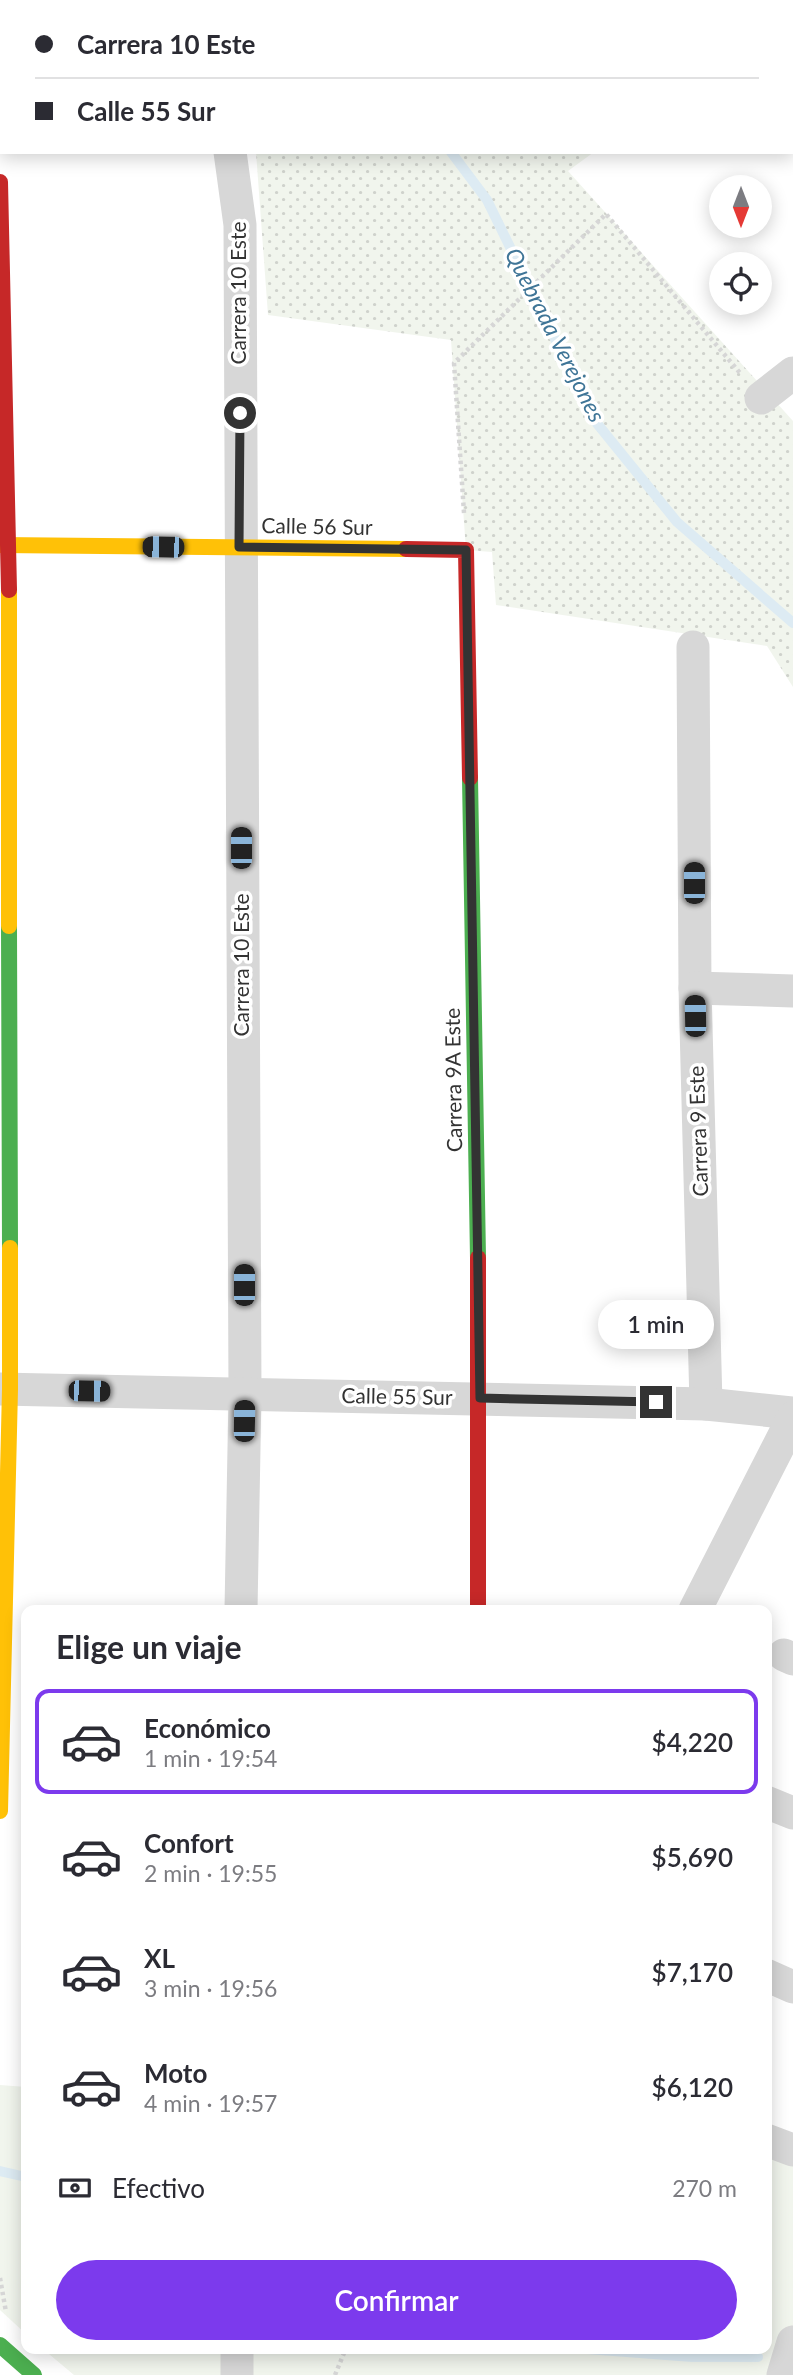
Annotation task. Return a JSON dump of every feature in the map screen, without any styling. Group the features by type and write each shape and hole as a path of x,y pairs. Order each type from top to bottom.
{"street":[{"name":"Carrera 10 Este","path":"230,154 240,225 239,547 245,1394 241,1605"},
{"path":"0,182 5,545 5,1389 0,1811"},
{"path":"761,398 793,373"},
{"name":"Calle 56 Sur","path":"5,545 466,550"},
{"name":"Carrera 9A Este","path":"466,550 480,1398 478,1605"},
{"name":"Carrera 9 Este","path":"693,648 695,988 706,1404"},
{"path":"695,988 793,991"},
{"name":"Calle 55 Sur","path":"5,1389 706,1404 793,1413"},
{"path":"698,1605 793,1418"},
{"path":"772,1805 793,1814"},
{"path":"772,1978 793,1987"},
{"path":"772,2142 793,2150"},
{"path":"783,2375 793,2342"},
{"path":"237,2354 237,2375"}],"path":[{"path":"466,550 454,363 606,214 761,398"},
{"path":"335,2375 344,2354"}],"shaded area":[{"path":"256,154 591,154 568,171 793,421 793,687 767,646 496,605 492,552 466,550 451,340 268,315"},
{"path":"0,2085 21,2087 21,2329 0,2310"},
{"path":"772,2158 793,2166 793,2375 74,2375 49,2354 772,2354"}],"waterway":[{"name":"Quebrada Verejones","path":"452,154 487,200 595,421 677,522 793,623"},
{"path":"0,2171 21,2176"},
{"path":"653,2354 758,2357"}],"traffic: fast":[{"path":"470,778 478,1258"},
{"path":"9,926 10,1248"},
{"path":"0,2345 34,2375"}],"traffic: slow":[{"path":"0,545 406,549"},
{"path":"9,590 9,926"},
{"path":"0,1811 10,1389 10,1248"}],"traffic: jam":[{"path":"0,182 9,590"},
{"path":"406,549 466,550 470,778"},
{"path":"478,1258 478,1605"}],"route":[{"path":"240,413 239,547 466,550 480,1398 656,1402"}]}
